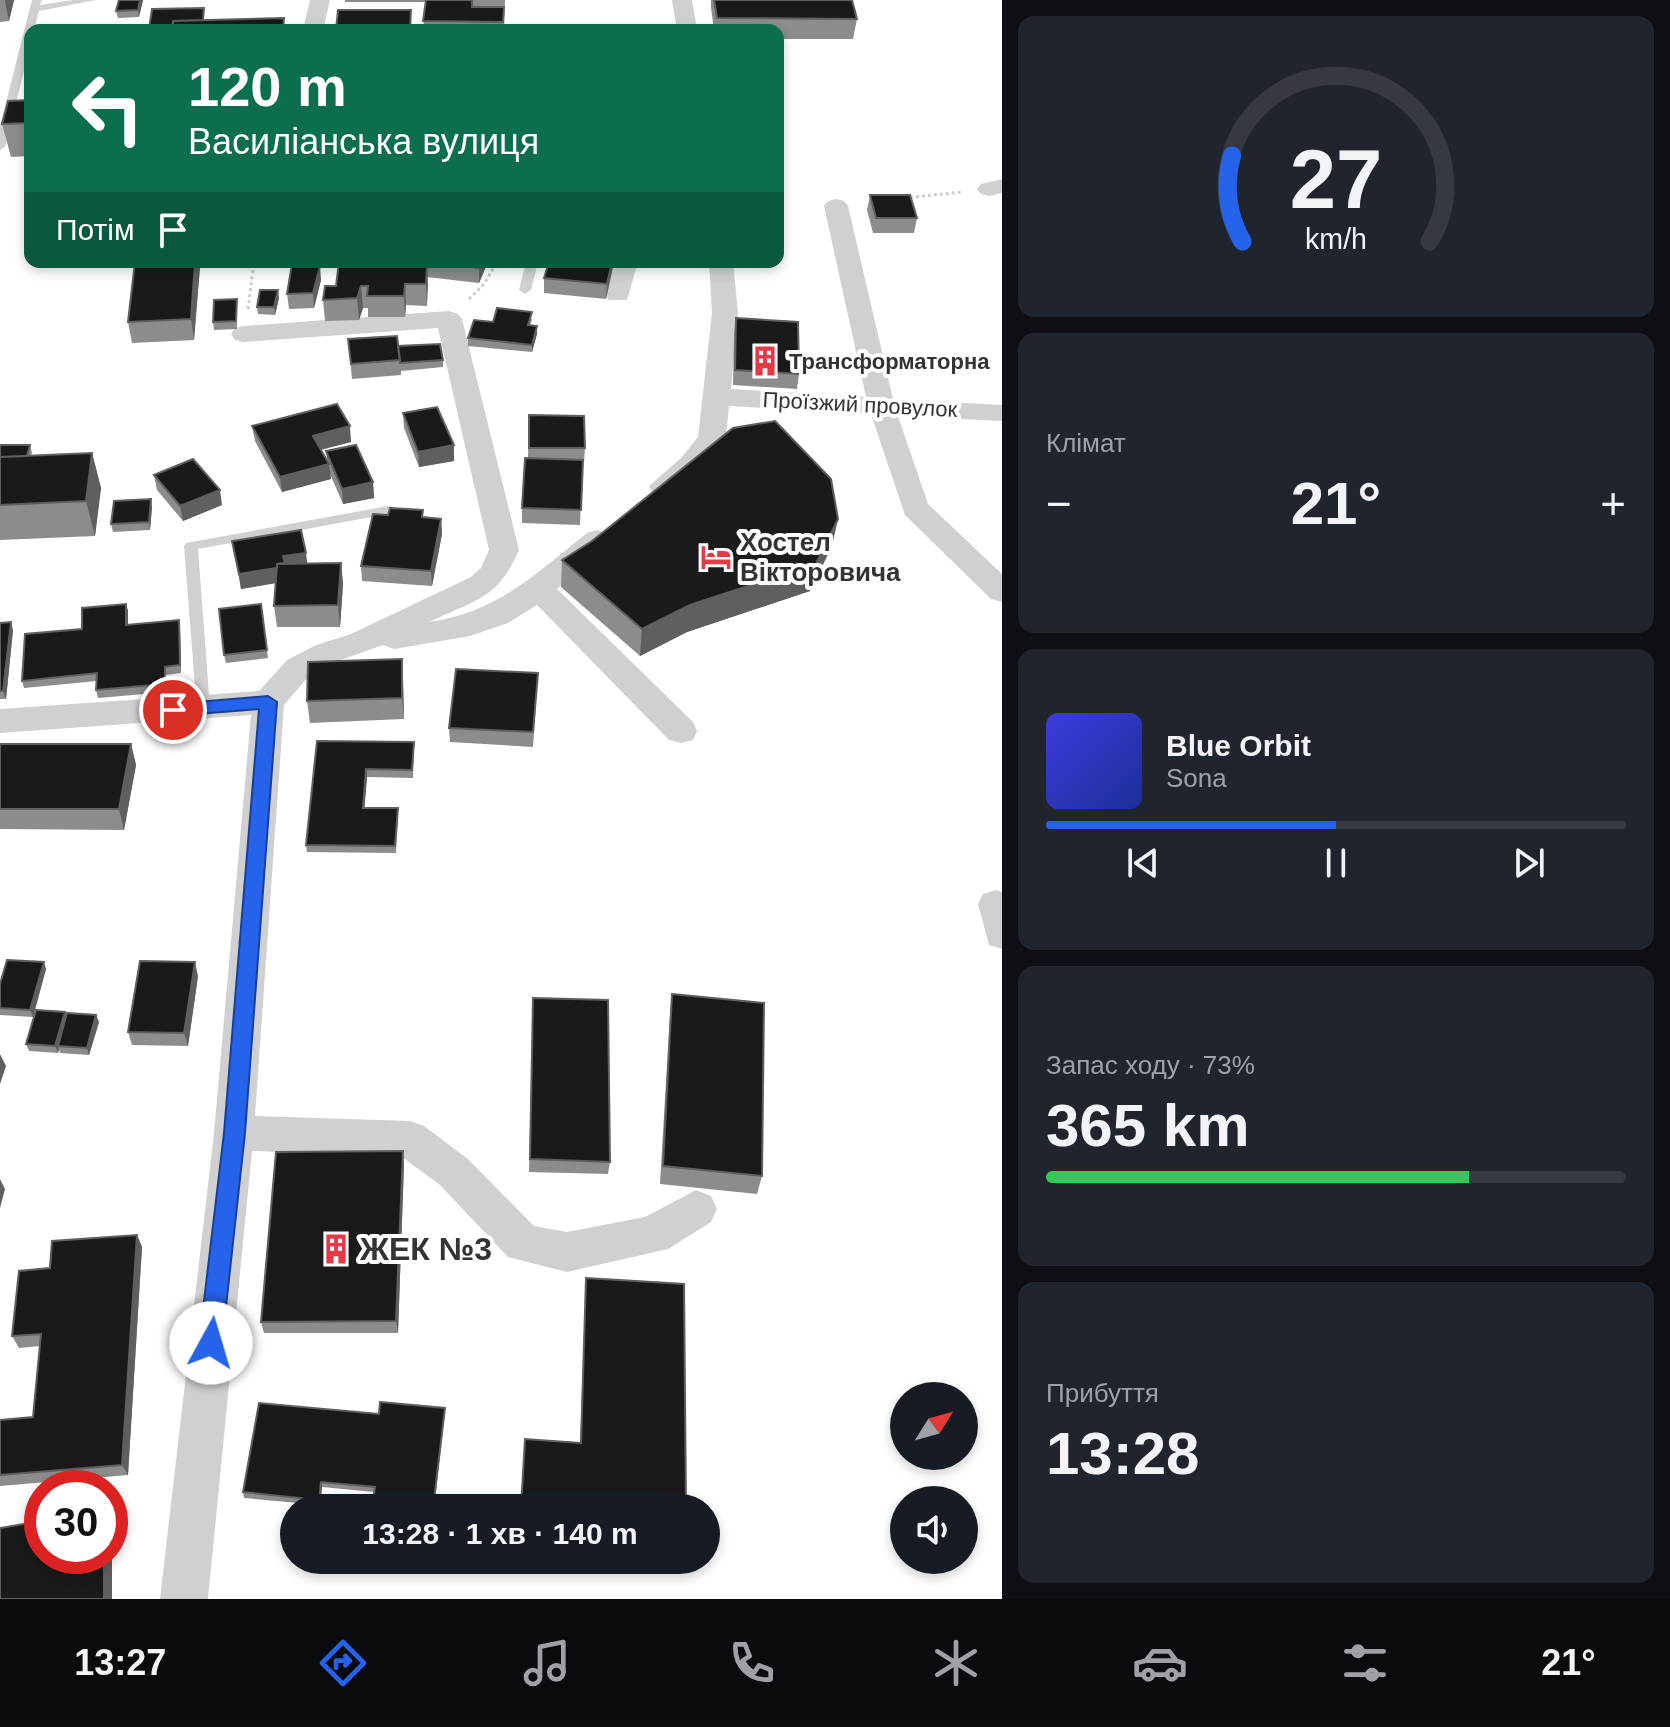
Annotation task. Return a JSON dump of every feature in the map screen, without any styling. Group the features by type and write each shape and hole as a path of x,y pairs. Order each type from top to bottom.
{"street":[{"path":"314,24 320,0"},
{"path":"682,0 686,24"},
{"path":"836,206 881,404 915,508 1002,592"},
{"path":"618,295 625,268"},
{"path":"647,500 691,464 712,438 725,313 721,268"},
{"path":"244,334 449,319 504,550 502,562 482,584 362,642"},
{"name":"Проїзжий провулок","path":"718,397 1002,413"},
{"path":"184,1599 234,1133 268,702 298,668 327,653 362,642 480,622 517,603 614,527"},
{"path":"537,587 681,731"},
{"path":"0,721 268,702"},
{"path":"234,1133 410,1139 454,1172 495,1210 523,1243 567,1252 653,1235 696,1209"}],"lane":[{"path":"35,5 91,0"},
{"path":"0,147 24,50"},
{"path":"525,290 530,268"},
{"path":"202,708 191,546 388,510"}],"path":[{"path":"897,199 996,187"},
{"path":"244,334 253,268"},
{"path":"449,319 484,284 493,268"}],"building":[{"path":"119,0 140,0 138,10 116,11"},
{"path":"426,0 472,0 472,7 504,7 503,22 423,21"},
{"path":"714,0 852,0 857,19 717,18"},
{"path":"204,8 203,20 150,24 152,9"},
{"path":"338,10 411,10 410,24 337,24"},
{"path":"284,18 284,24 173,24 173,21"},
{"path":"24,100 24,123 2,124 8,101"},
{"path":"870,195 910,195 917,218 876,218"},
{"path":"134,268 195,268 191,319 128,322"},
{"path":"291,268 319,268 313,293 287,294"},
{"path":"338,268 427,268 426,284 405,284 404,296 367,296 368,286 361,286 357,298 323,300 325,286 336,286"},
{"path":"547,268 611,268 607,284 544,278"},
{"path":"260,290 278,290 274,307 257,307"},
{"path":"237,299 236,321 213,322 214,300"},
{"path":"497,308 532,312 528,325 537,326 532,345 468,338 474,320 493,322"},
{"name":"Трансформаторна","path":"736,318 798,322 799,374 735,370"},
{"path":"397,336 400,360 351,364 348,339"},
{"path":"440,344 443,360 400,363 398,346"},
{"path":"337,404 350,426 313,436 329,464 280,477 252,426"},
{"path":"437,407 454,445 418,452 403,413"},
{"path":"529,415 584,416 585,448 529,448"},
{"name":"Хостел Вікторовича","path":"775,421 831,479 838,519 816,564 690,605 642,629 562,560 592,541 733,428"},
{"path":"0,445 30,445 27,456 0,457"},
{"path":"356,445 373,482 342,489 326,451"},
{"path":"92,453 86,501 0,505 0,457"},
{"path":"525,458 583,460 581,510 522,508"},
{"path":"193,459 220,490 180,506 154,475"},
{"path":"151,499 149,522 111,524 114,501"},
{"path":"390,508 423,510 422,517 441,519 431,571 361,566 373,514 388,515"},
{"path":"301,530 306,553 283,556 285,563 277,564 277,568 239,574 232,541"},
{"path":"341,563 338,605 274,606 277,564"},
{"path":"126,604 126,625 179,620 180,665 165,667 165,684 96,690 97,673 22,681 25,634 82,629 82,608"},
{"path":"261,604 267,650 224,655 219,609"},
{"path":"11,622 3,691 0,691 0,623"},
{"path":"402,659 402,698 307,701 308,662"},
{"path":"456,669 538,673 533,732 449,728"},
{"path":"317,741 414,742 412,770 366,769 363,808 398,808 395,846 306,845"},
{"path":"0,744 131,744 119,809 0,809"},
{"path":"7,960 44,962 30,1010 0,1008 0,984"},
{"path":"140,961 195,962 184,1033 128,1032"},
{"path":"672,994 764,1003 762,1176 663,1166"},
{"path":"533,998 608,1000 610,1162 530,1159"},
{"path":"36,1010 65,1012 55,1046 26,1044"},
{"path":"67,1013 96,1015 87,1048 58,1046"},
{"name":"ЖЕК №3","path":"403,1151 396,1321 261,1322 276,1152"},
{"path":"137,1235 122,1465 24,1470 24,1473 0,1475 0,1420 33,1417 41,1334 12,1336 19,1271 50,1268 52,1241"},
{"path":"586,1278 684,1284 686,1494 522,1494 525,1439 581,1443"},
{"path":"380,1402 445,1408 435,1494 374,1494 375,1487 321,1482 320,1494 280,1496 243,1492 259,1403 379,1414"},
{"path":"24,1524 24,1574 104,1574 104,1599 0,1599 0,1528"}],"place":[{"name":"Трансформаторна","path":"765,361"},
{"name":"Хостел Вікторовича","path":"716,557"},
{"name":"ЖЕК №3","path":"336,1249"}],"route":[{"path":"173,710 268,702 234,1133 211,1343"}]}
